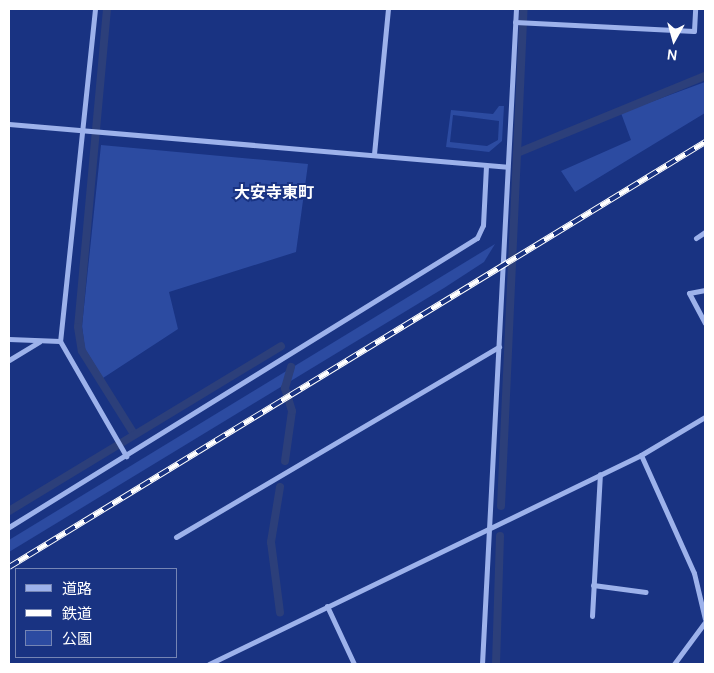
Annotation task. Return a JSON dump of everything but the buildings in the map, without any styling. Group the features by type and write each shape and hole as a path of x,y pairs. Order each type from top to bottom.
{"street":[{"path":"95,9 60,341 126,456"},
{"path":"374,154 388,9"},
{"path":"482,664 507,167 517,22 516,9"},
{"path":"517,22 694,31 694,9"},
{"path":"9,124 374,154 507,167"},
{"path":"9,528 477,238 483,225 486,166"},
{"path":"696,238 705,232"},
{"path":"705,290 689,294 705,323"},
{"path":"9,339 39,342 60,341"},
{"path":"9,360 39,342"},
{"path":"176,537 499,346"},
{"path":"209,664 488,527 641,455 705,417"},
{"path":"641,455 694,573 705,620 674,664"},
{"path":"592,616 600,474"},
{"path":"593,586 646,592"},
{"path":"327,606 354,664"}],"green space":[{"path":"705,82 705,113 575,192 561,171 631,140 621,113"},
{"path":"499,106 504,106 502,141 489,152 446,147 451,110 493,114","holes":["453,115 499,121 498,140 487,146 450,142"]},
{"path":"101,145 308,164 296,252 169,292 178,329 103,378 85,349 82,326"},
{"path":"495,244 484,262 444,288 9,552 9,540"}],"waterway":[{"path":"107,9 78,327 82,351 134,434"},
{"path":"501,506 524,9"},
{"path":"517,153 705,76"},
{"path":"9,511 281,346"},
{"path":"285,461 292,411 285,388 291,367"},
{"path":"280,487 271,542 280,612"},
{"path":"496,664 500,536"}],"railway":[{"path":"9,567 705,142"}],"district":[{"name":"大安寺東町","path":"274,192"}]}
